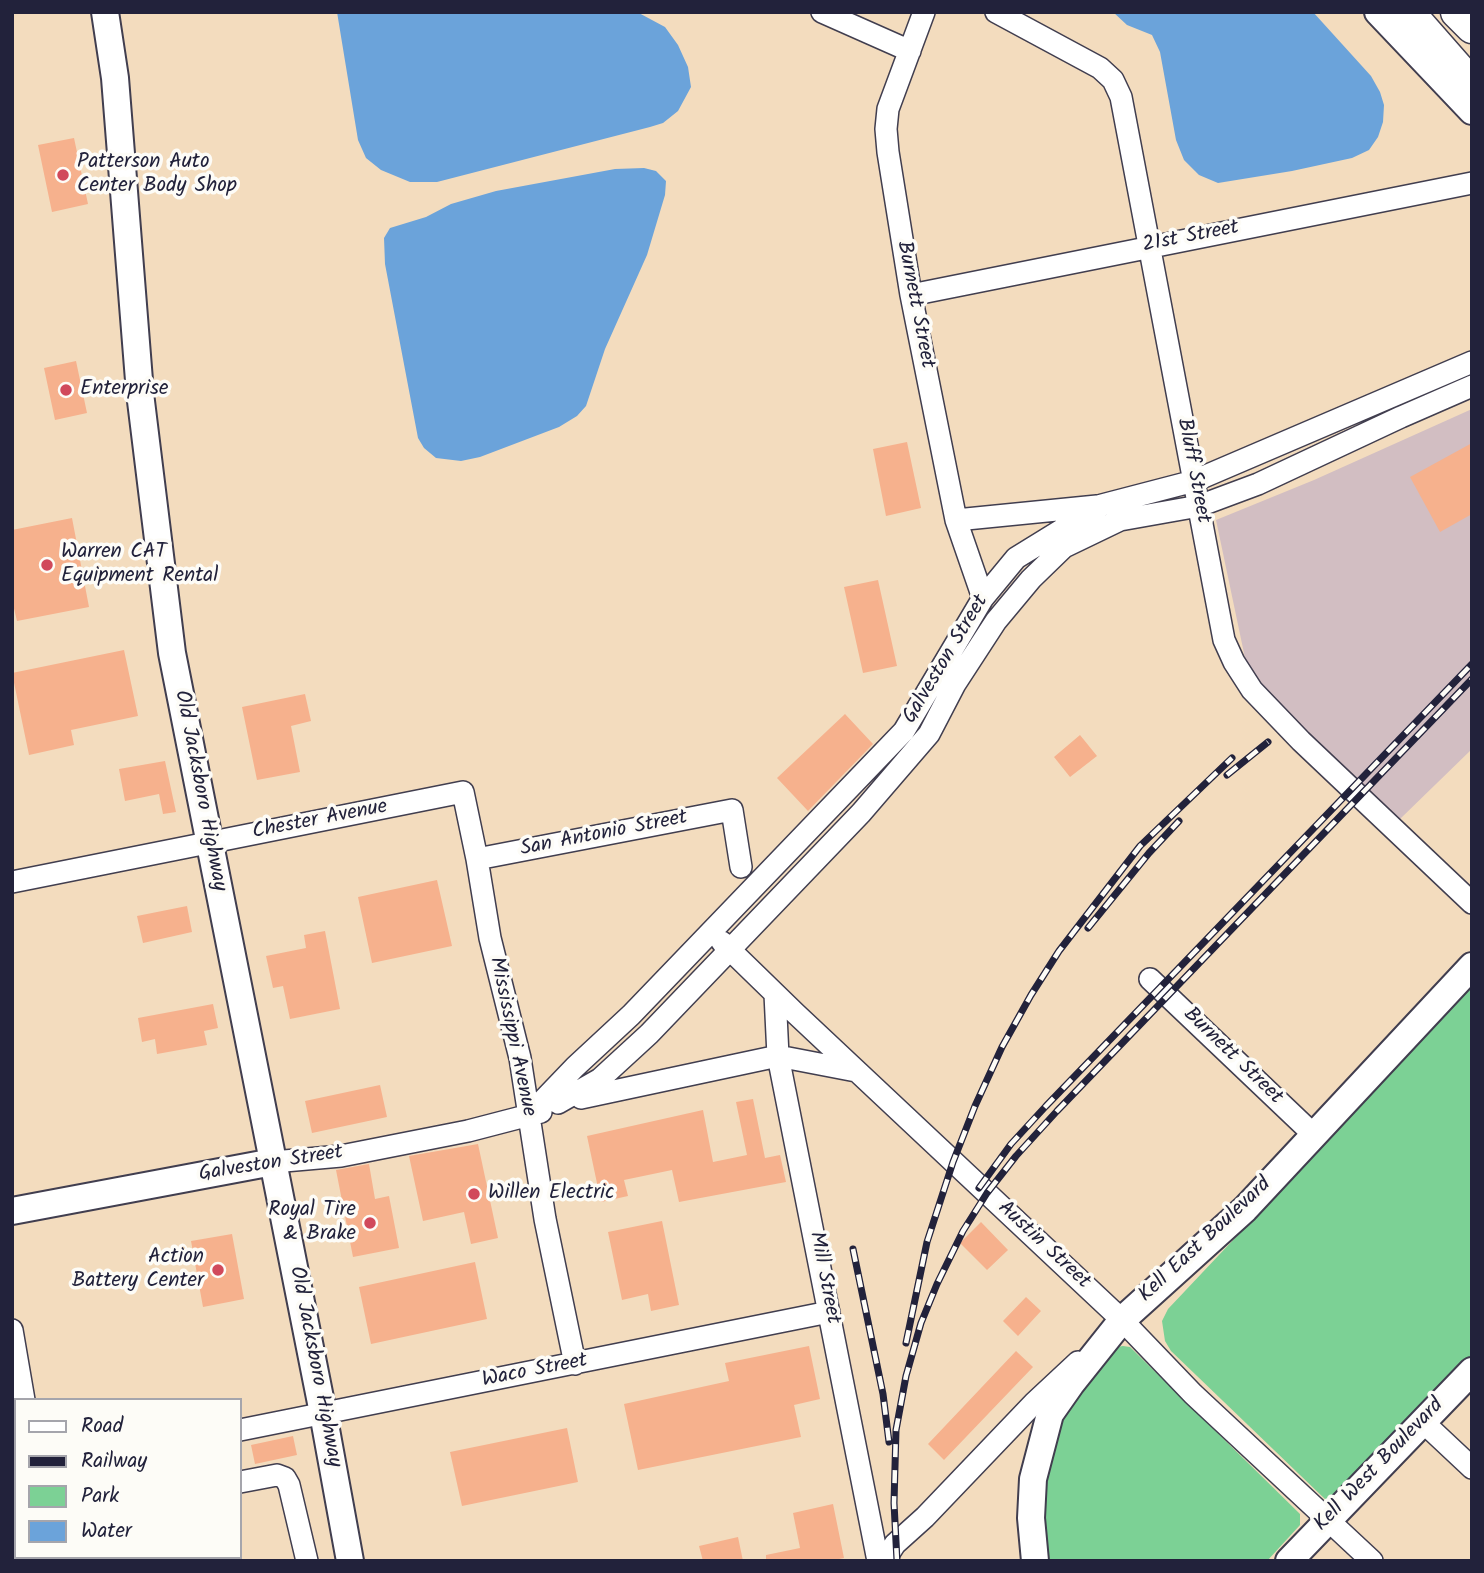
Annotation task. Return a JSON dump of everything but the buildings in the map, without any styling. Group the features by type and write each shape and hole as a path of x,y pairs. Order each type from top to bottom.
{"highway":[{"path":"1408,12 1472,85"},
{"path":"1457,12 1472,27"}],"main road":[{"name":"Old Jacksboro Highway","path":"105,12 116,78 140,393 172,653 350,1561"},
{"path":"1378,12 1472,111"},
{"name":"Kell East Boulevard","path":"1035,1561 1031,1518 1033,1479 1050,1414 1122,1320 1245,1209 1472,966"},
{"name":"Galveston Street","path":"12,1211 273,1162"},
{"name":"Kell West Boulevard","path":"1289,1561 1472,1371"}],"street":[{"path":"822,12 909,51"},
{"name":"Burnett Street","path":"924,12 894,91 886,129 911,295 956,520 983,598"},
{"name":"Bluff Street","path":"996,12 1100,68 1113,80 1121,97 1224,640 1243,677 1301,741 1472,903"},
{"name":"21st Street","path":"911,295 1472,183"},
{"name":"Galveston Street","path":"528,1116 712,933 904,731 983,598 1016,558 1102,505 1194,481 1472,362"},
{"name":"Galveston Street","path":"273,1162 341,1156 468,1131 528,1116 558,1104 600,1079 649,1034 731,950 929,734 955,684 996,621 1031,579 1064,547 1119,520 1199,506 1258,484 1472,386"},
{"path":"956,520 1102,505"},
{"name":"Chester Avenue","path":"12,882 463,792"},
{"name":"Mississippi Avenue","path":"463,792 490,938 520,1058 545,1219 575,1364"},
{"name":"San Antonio Street","path":"477,859 732,810 741,867"},
{"name":"Austin Street","path":"712,933 1122,1320 1193,1394 1373,1561"},
{"name":"Burnett Street","path":"1150,979 1314,1136"},
{"name":"Mill Street","path":"775,994 778,1056 878,1561"},
{"name":"Galveston Street","path":"558,1104 778,1056 856,1071"},
{"name":"Waco Street","path":"242,1430 829,1312"},
{"path":"884,1561 895,1544 925,1517 1034,1403 1122,1320"},
{"path":"12,1330 24,1398"},
{"path":"1423,1422 1472,1468"},
{"path":"242,1482 278,1475 285,1478 307,1561"}],"shaded area":[{"path":"1472,409 1472,749 1400,819 1289,714 1258,680 1245,658 1216,520 1314,480"}],"green space":[{"path":"1472,987 1472,1360 1332,1501 1326,1500 1171,1351 1165,1341 1162,1321 1168,1309"},
{"path":"1117,1347 1130,1347 1300,1514 1300,1525 1267,1561 1045,1561 1040,1520 1054,1427"}],"water":[{"path":"337,12 637,12 665,27 678,45 688,67 691,87 678,111 663,123 437,182 410,182 381,170 366,158 358,140"},
{"path":"1113,12 1313,12 1371,76 1380,92 1384,105 1383,122 1378,137 1369,150 1352,158 1292,171 1218,183 1199,175 1184,160 1176,140 1160,52 1152,35 1127,25"},
{"path":"644,168 656,171 666,181 665,195 647,255 605,349 586,406 577,416 559,427 480,457 461,461 436,458 424,448 418,438 385,264 384,238 390,228 426,217 451,204 496,191 615,169"}],"railway":[{"path":"979,1188 1011,1144 1046,1106 1472,664"},
{"path":"897,1561 894,1503 896,1430 906,1376 921,1323 937,1284 963,1231 987,1193 1057,1111 1472,679"},
{"path":"1227,775 1268,742"},
{"path":"906,1343 927,1242 953,1162 1002,1047 1059,951 1140,846 1232,758"},
{"path":"1088,928 1149,853 1179,821"},
{"path":"853,1249 883,1394 889,1442"}],"place":[{"name":"Patterson Auto Center Body Shop","path":"63,175"},
{"name":"Enterprise","path":"66,390"},
{"name":"Warren CAT Equipment Rental","path":"47,565"},
{"name":"Willen Electric","path":"474,1194"},
{"name":"Royal Tire & Brake","path":"370,1223"},
{"name":"Action Battery Center","path":"218,1270"}]}
